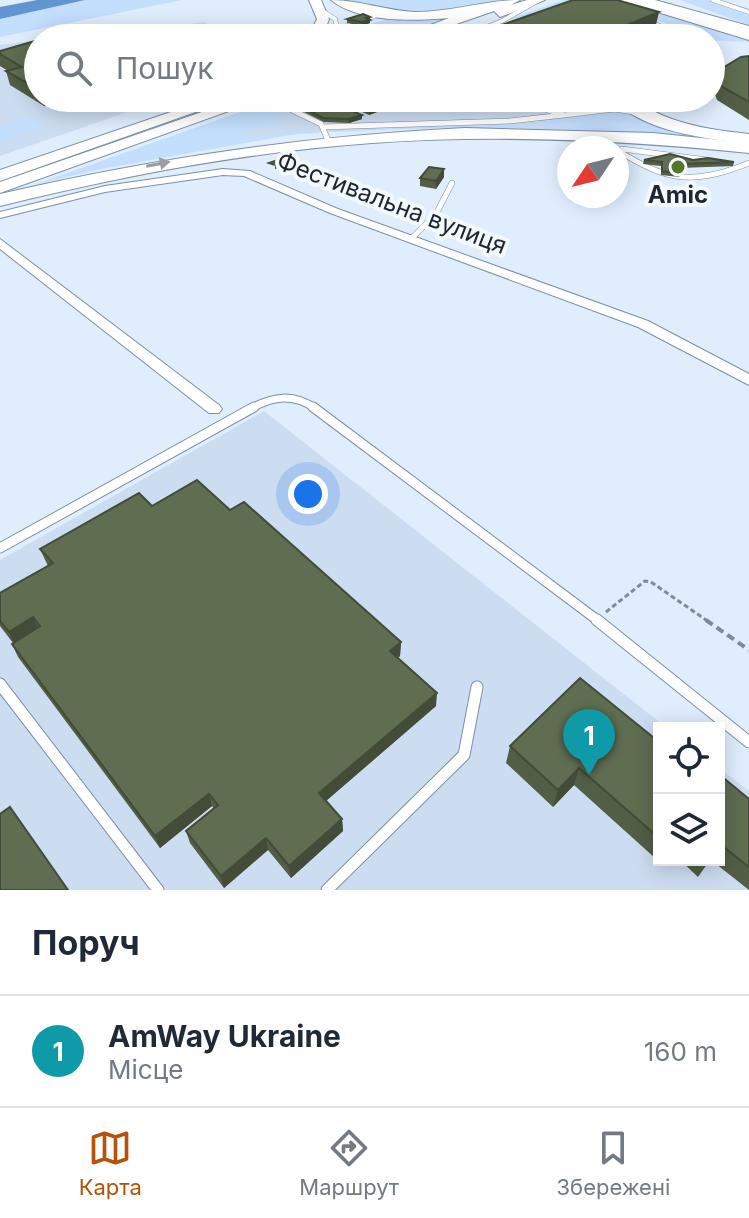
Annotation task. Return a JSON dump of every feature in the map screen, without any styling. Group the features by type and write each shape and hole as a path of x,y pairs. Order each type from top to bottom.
{"main road":[{"path":"337,0 385,13 433,15 491,8"},
{"path":"444,24 514,0"},
{"path":"469,24 539,0"},
{"path":"624,0 707,24"},
{"path":"641,0 749,30"},
{"path":"674,0 726,24"},
{"path":"318,5 323,19 321,24"},
{"path":"725,29 749,36"},
{"path":"725,42 749,44"},
{"path":"0,176 186,112"},
{"path":"0,188 229,112"},
{"path":"644,112 689,129 749,139"},
{"path":"0,200 185,159 325,133 574,134 749,148"}],"street":[{"name":"Фестивальна вулиця","path":"0,215 105,189 236,172 269,181 334,211 643,324 749,380"},
{"path":"0,243 214,409"}],"lane":[{"path":"493,24 539,0"},
{"path":"713,0 749,10"},
{"path":"722,0 749,10"},
{"path":"318,5 335,19 336,24"},
{"path":"350,24 385,13"},
{"path":"634,16 654,24"},
{"path":"295,112 325,133 510,121 591,112"},
{"path":"554,112 564,115"},
{"path":"631,112 653,117"},
{"path":"574,134 580,136"},
{"path":"629,150 717,161"},
{"path":"629,157 649,171 672,177 719,175 749,162"},
{"path":"732,163 749,162"},
{"path":"411,239 436,214 452,183"},
{"path":"0,548 261,403 289,397 313,406 596,619 749,742"},
{"path":"0,684 158,890"},
{"path":"327,890 464,755 477,687"}],"path":[{"path":"596,619 645,581 651,582 749,650"}],"shaded area":[{"path":"85,0 182,0 64,24 24,24 24,32 0,37 0,19"},
{"path":"345,0 501,0 463,9 423,13 383,10"},
{"path":"564,0 611,0 696,24 666,24 596,2 503,24"},
{"path":"680,0 709,0 749,13 749,25"},
{"path":"447,18 429,24 371,24 386,19"},
{"path":"725,32 749,39 749,42 725,41"},
{"path":"24,42 24,112 127,112 0,156 0,45"},
{"path":"240,112 290,112 292,115 273,118 277,124 274,126 244,129 247,136 312,131 96,170 33,185"},
{"path":"256,112 623,112 636,128 429,125 244,138 227,121"},
{"path":"625,112 749,144 646,134 542,129 439,128 335,132 329,129 516,123 517,126 543,127 542,119"},
{"path":"29,116 46,126 0,141 0,125"},
{"path":"264,411 659,722 653,722 653,866 725,866 725,773 749,791 749,890 0,890 0,560"}],"water":[{"path":"37,0 85,0 0,19 0,7"}],"building":[{"path":"573,0 617,0 659,12 629,24 505,24"},
{"path":"363,14 370,20 347,19"},
{"path":"24,44 24,81 6,71 22,67 0,54 0,51"},
{"path":"749,56 749,102 725,88 725,67"},
{"path":"312,112 355,112 362,115 349,119 323,118"},
{"path":"670,154 693,160 708,158 734,162 681,164 680,173 662,171 662,162 644,160"},
{"path":"284,158 286,161 275,165 269,163"},
{"path":"429,167 444,169 436,181 420,178"},
{"path":"197,480 230,510 244,502 401,642 390,651 437,693 319,793 342,819 289,866 266,838 221,876 186,831 218,805 209,794 155,836 12,644 40,626 33,617 9,632 0,621 0,593 53,563 40,549 139,493 152,506"},
{"path":"580,678 653,737 653,833 579,768 558,790 510,746"},
{"path":"725,779 749,799 749,867 725,848"},
{"path":"10,807 68,890 0,890 0,814"}],"place":[{"name":"Amic","path":"678,167"},
{"name":"AmWay Ukraine","path":"589,775"}]}
